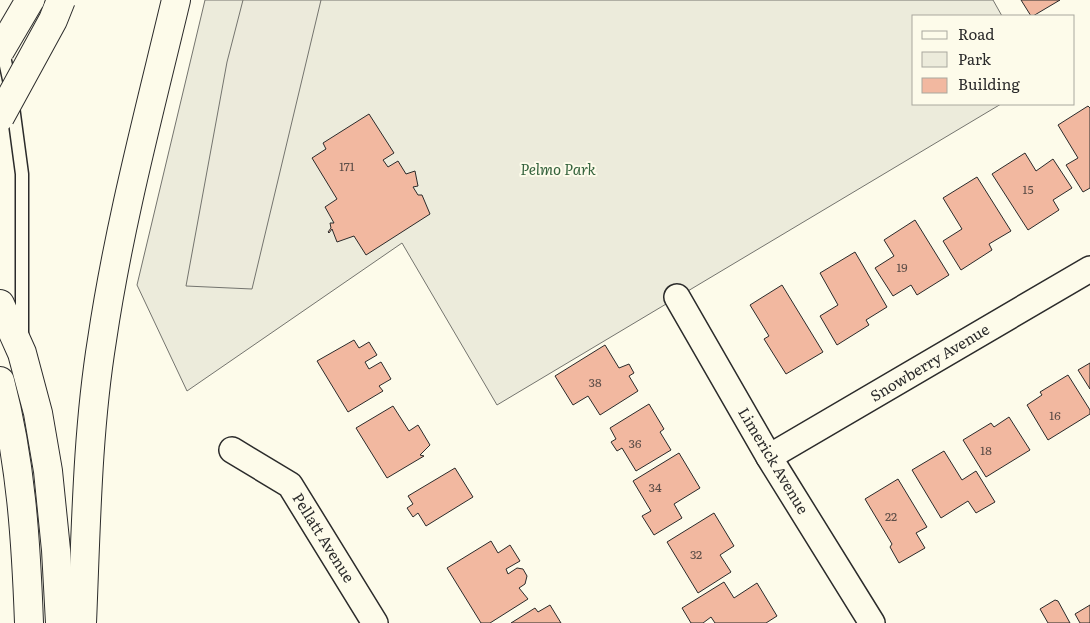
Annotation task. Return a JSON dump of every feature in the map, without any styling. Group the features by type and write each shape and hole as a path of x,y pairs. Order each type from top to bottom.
{"highway":[{"path":"0,51 30,0"},
{"path":"0,117 53,20 61,0"},
{"path":"82,623 92,426 101,341 135,166 176,0"},
{"path":"0,304 22,353 38,414 48,471 56,550 60,623"},
{"path":"0,381 14,448 23,506 30,623"}],"street":[{"name":"Snowberry Avenue","path":"769,457 1090,269"},
{"name":"Limerick Avenue","path":"677,297 769,457 872,623"},
{"name":"Pellatt Avenue","path":"232,450 290,485 376,623"}],"lane":[{"path":"0,35 10,84 22,174 22,353"}],"green space":[{"name":"Pelmo Park","path":"205,0 993,0 1001,15 912,15 912,105 999,105 497,405 402,243 187,391 137,285"}],"shaded area":[{"path":"243,0 321,0 252,289 186,286 227,62"}],"building":[{"path":"1021,0 1060,0 1035,15 1030,15"},
{"path":"1088,106 1090,108 1090,188 1083,192 1066,165 1078,158 1058,125"},
{"path":"369,114 394,153 383,160 388,167 398,161 406,174 415,171 418,186 413,187 418,195 422,195 430,214 366,255 354,236 337,242 332,229 328,232 331,228 330,223 334,223 325,207 337,199 312,158 326,149 323,143"},
{"path":"1025,153 1036,171 1053,159 1072,188 1053,200 1059,210 1028,230 992,174"},
{"path":"977,177 1011,231 989,244 992,250 961,270 943,241 962,229 943,198"},
{"path":"915,220 949,275 917,295 911,285 893,296 875,268 894,256 884,240"},
{"path":"855,252 887,307 866,320 869,325 837,345 820,316 838,305 820,273"},
{"path":"782,285 823,352 786,374 764,339 769,336 750,305"},
{"path":"354,340 359,348 369,342 377,355 365,362 369,369 381,362 391,379 379,386 383,391 348,412 317,361"},
{"path":"605,345 619,368 629,364 634,373 629,376 638,391 600,415 588,396 573,405 555,376"},
{"path":"1090,363 1090,389 1078,370"},
{"path":"1068,375 1090,410 1090,414 1048,440 1027,405 1042,395 1040,392"},
{"path":"649,404 664,429 660,432 671,450 636,471 622,448 617,451 611,442 616,439 610,428"},
{"path":"393,406 409,431 418,425 430,445 420,455 424,456 387,478 356,428"},
{"path":"1009,417 1030,450 986,477 963,440 991,423 994,427"},
{"path":"944,451 962,480 976,471 995,502 976,513 968,501 941,518 912,470"},
{"path":"679,453 700,488 674,504 682,518 654,535 642,516 651,511 633,481"},
{"path":"455,468 473,497 426,526 418,513 413,517 407,508 413,504 408,496"},
{"path":"898,479 927,527 916,533 925,548 899,563 890,547 892,544 865,499"},
{"path":"714,513 734,546 720,555 731,572 698,593 667,542"},
{"path":"491,541 498,553 510,545 520,561 506,569 508,574 517,568 523,569 527,576 525,584 519,588 528,599 490,623 481,623 447,568"},
{"path":"724,582 734,598 757,583 777,616 766,623 715,623 711,617 703,623 691,623 682,608"},
{"path":"1055,600 1058,601 1070,623 1048,623 1040,609"},
{"path":"550,605 561,623 511,623 535,608 538,612"},
{"path":"1090,605 1090,623 1080,623 1075,614"}]}
